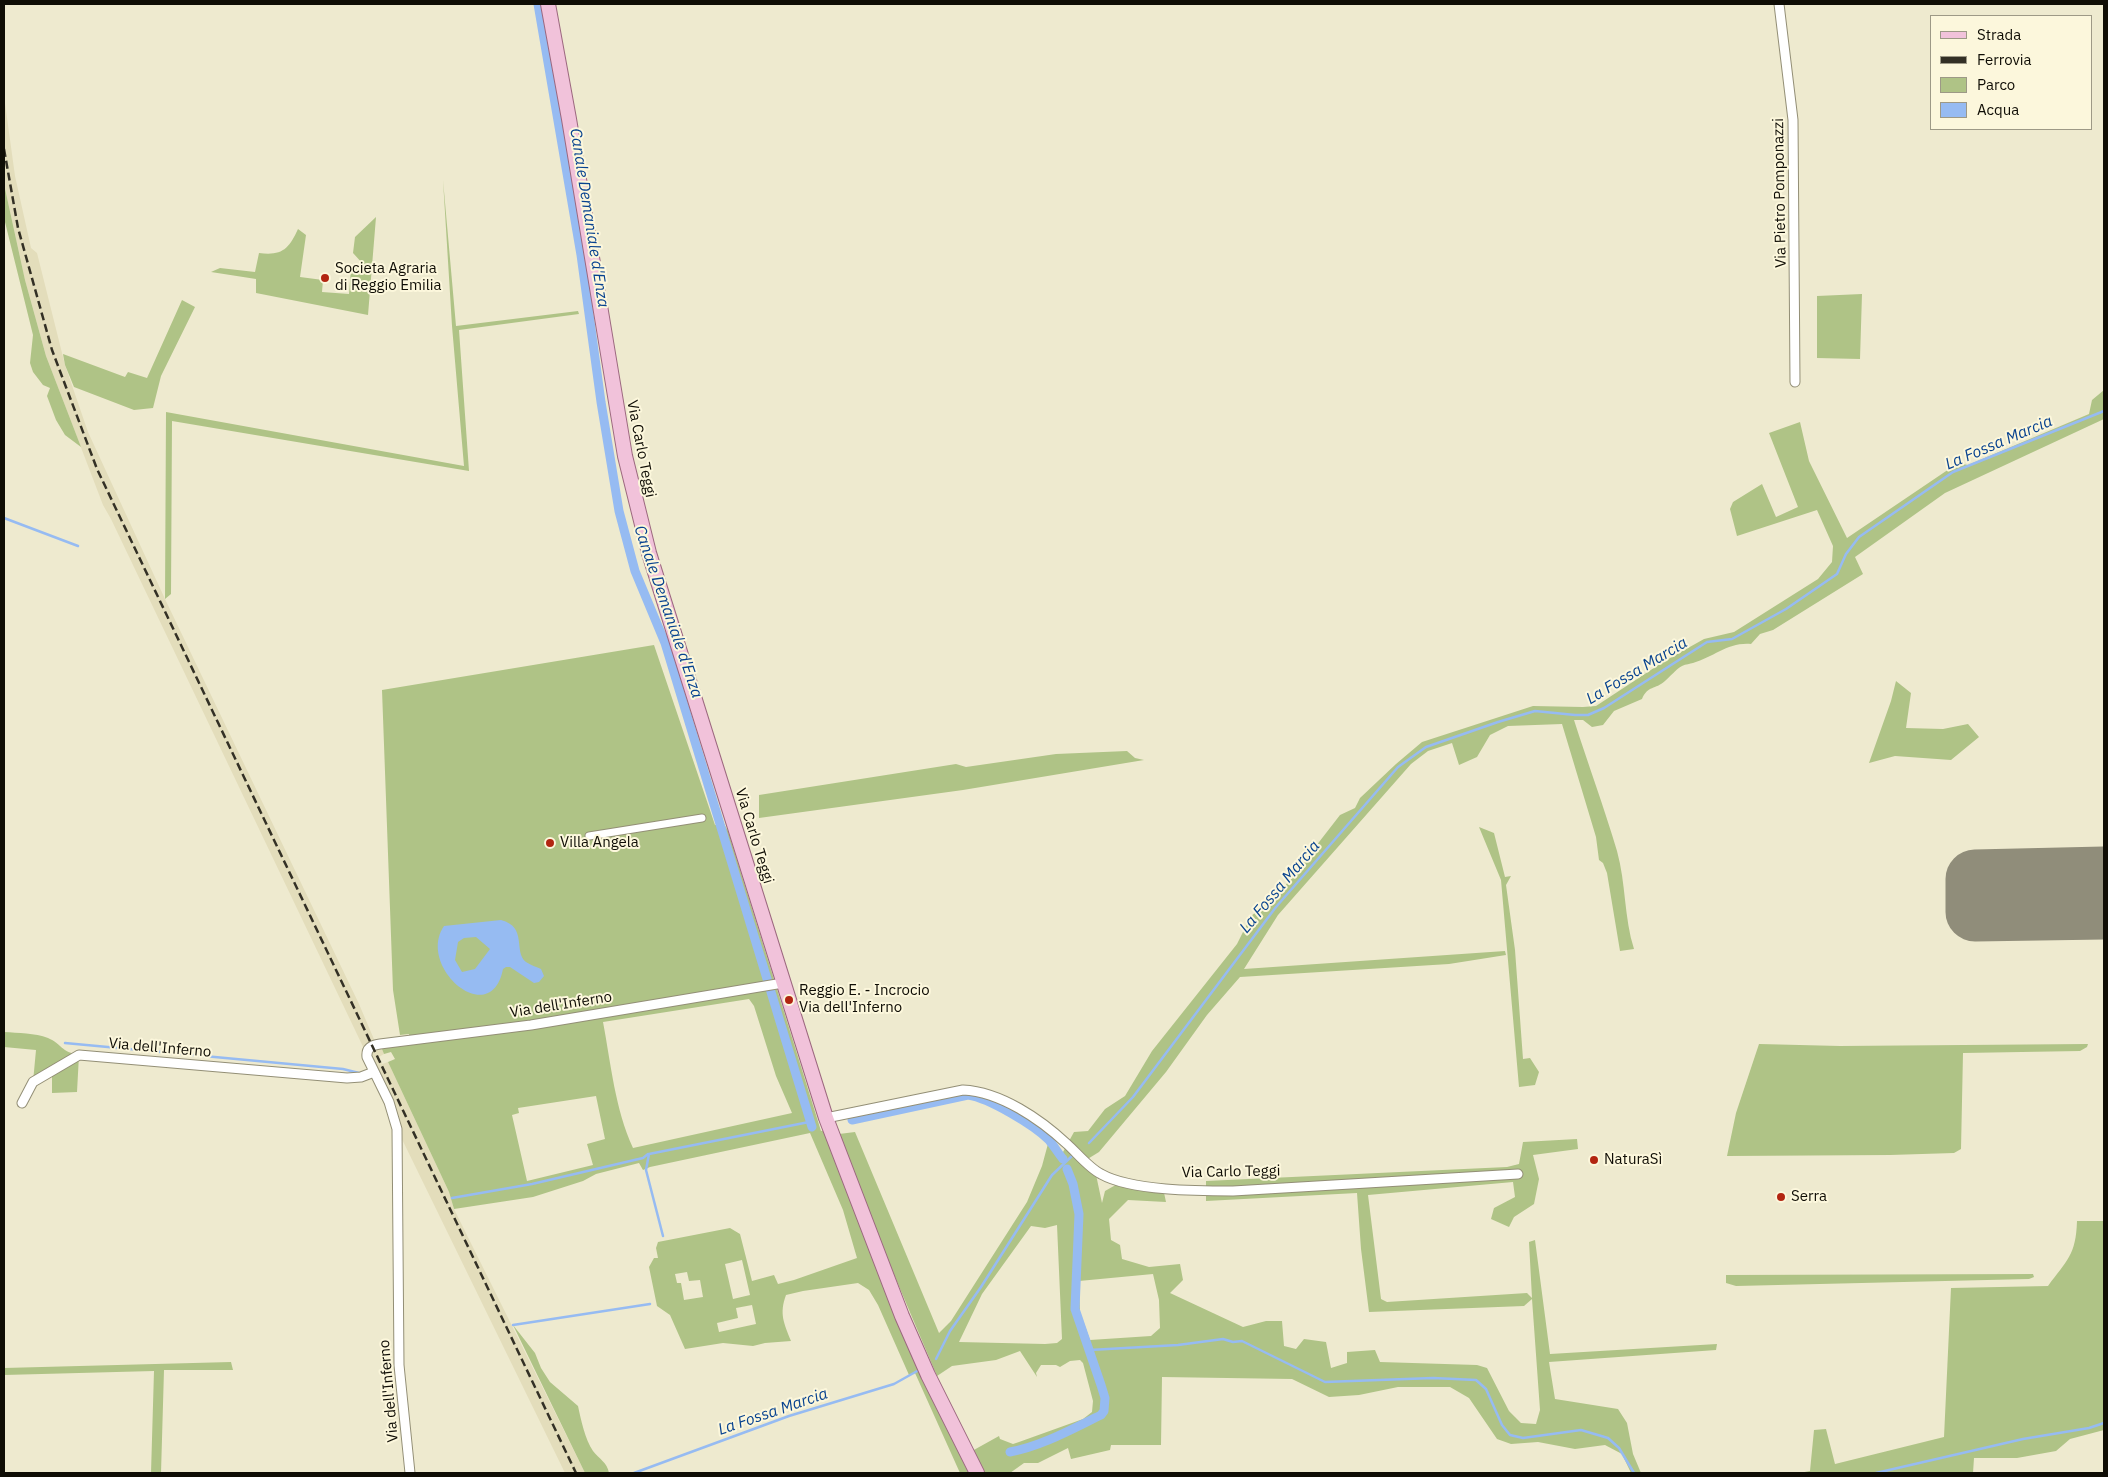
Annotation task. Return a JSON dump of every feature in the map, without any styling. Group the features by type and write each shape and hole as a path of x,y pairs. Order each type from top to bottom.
{"main road":[{"name":"Via Carlo Teggi","path":"548,4 569,119 614,397 636,507 649,553 779,984 826,1118 902,1316 928,1375 977,1473"}],"street":[{"name":"Via Pietro Pomponazzi","path":"1779,4 1788,70 1794,138 1795,382"},
{"path":"589,836 702,818"},
{"name":"Via dell'Inferno","path":"410,1473 399,1365 397,1129 389,1102 366,1053 371,1046 531,1024 779,984"},
{"name":"Via dell'Inferno","path":"22,1103 33,1082 79,1054 347,1078 361,1077 374,1072"},
{"name":"Via Carlo Teggi","path":"826,1118 964,1090 976,1090 990,1094 1031,1117 1057,1135 1100,1174 1121,1182 1190,1192 1518,1174"}],"shaded area":[{"path":"4,96 15,176 31,248 37,253 65,365 88,432 165,599 359,1004 376,1044 380,1044 384,1054 379,1057 382,1064 388,1062 449,1192 454,1209 585,1473 565,1473 397,1129 366,1053 103,505 46,356 25,280 4,184"},
{"path":"2104,871 2104,915 1962,917 1965,875"}],"green space":[{"path":"443,180 456,326 578,311 579,314 459,330 469,471 172,421 171,594 165,599 166,412 464,466 452,326"},
{"path":"4,184 25,280 46,356 81,447 65,435 56,420 47,396 50,388 43,385 33,372 30,363 33,335 4,218"},
{"path":"376,217 368,315 256,293 256,279 211,272 220,268 255,272 259,253 267,254 284,250 298,229 306,235 300,277 323,280 322,292 349,294 351,269 363,264 353,253 355,237"},
{"path":"1862,294 1860,359 1817,358 1817,296"},
{"path":"182,300 195,307 161,376 153,408 134,410 74,387 65,365 63,354 125,377 128,372 147,378"},
{"path":"2104,390 2104,419 1945,493 1855,557 1863,574 1773,630 1760,634 1751,644 1735,645 1682,666 1661,684 1649,690 1642,699 1614,711 1603,725 1592,727 1583,720 1574,720 1617,851 1628,925 1634,949 1620,951 1607,873 1603,863 1599,860 1596,837 1562,724 1508,726 1490,735 1477,757 1459,765 1452,743 1428,751 1411,764 1278,915 1244,969 1505,951 1506,955 1449,964 1240,977 1207,1015 1166,1072 1099,1152 1086,1160 1095,1170 1102,1203 1105,1191 1121,1182 1163,1188 1166,1202 1128,1200 1109,1219 1111,1240 1120,1245 1122,1259 1149,1267 1180,1264 1183,1280 1170,1293 1243,1327 1266,1321 1282,1321 1284,1346 1296,1349 1304,1339 1326,1342 1331,1368 1347,1363 1347,1352 1375,1350 1380,1362 1477,1365 1487,1368 1509,1411 1521,1423 1536,1424 1540,1410 1532,1299 1524,1306 1369,1312 1361,1249 1357,1193 1206,1201 1206,1181 1507,1167 1519,1164 1523,1142 1577,1139 1578,1149 1533,1155 1539,1179 1534,1204 1514,1217 1509,1227 1491,1219 1494,1208 1515,1197 1513,1182 1368,1195 1381,1299 1387,1302 1527,1293 1532,1298 1529,1242 1535,1240 1550,1354 1717,1344 1716,1350 1549,1362 1555,1399 1618,1409 1627,1423 1633,1454 1641,1473 1631,1473 1622,1454 1605,1445 1575,1449 1538,1442 1511,1444 1497,1439 1469,1398 1450,1387 1398,1387 1359,1395 1329,1397 1292,1379 1162,1377 1161,1445 1111,1445 1110,1450 1071,1459 1068,1448 1038,1463 1024,1463 1010,1473 983,1473 972,1451 999,1436 1000,1439 1013,1444 1083,1419 1092,1412 1093,1401 1083,1363 1080,1360 1070,1361 1060,1367 1056,1365 1041,1365 1036,1373 1037,1377 1020,1351 996,1360 952,1366 937,1376 887,1258 839,1134 855,1132 939,1333 951,1321 1027,1202 1042,1166 1049,1140 1063,1159 1063,1152 1074,1132 1088,1131 1105,1109 1125,1096 1152,1051 1237,944 1251,916 1278,895 1340,815 1355,808 1360,798 1396,764 1422,742 1533,706 1596,706 1663,662 1704,639 1734,632 1818,579 1832,562 1833,546 1817,510 1737,536 1730,509 1733,502 1762,484 1776,517 1798,507 1769,433 1800,422 1809,461 1847,538 1958,463 1968,465 2089,414 2092,400","holes":["1057,1225 1062,1339 1057,1343 1045,1344 959,1342 982,1294 1031,1226 1045,1228","1153,1274 1159,1300 1160,1328 1151,1336 1090,1340 1080,1312 1079,1281"]},
{"path":"654,645 715,825 724,824 728,831 821,1131 830,1129 974,1473 960,1473 915,1373 909,1375 878,1305 869,1290 858,1283 786,1295 783,1308 784,1324 791,1341 753,1346 723,1343 685,1349 670,1315 657,1306 649,1267 654,1258 658,1258 656,1248 658,1242 730,1228 740,1234 752,1281 774,1275 778,1284 857,1258 843,1210 810,1133 643,1170 639,1163 596,1174 583,1181 533,1197 454,1209 449,1192 388,1062 395,1059 391,1052 384,1054 380,1044 409,1040 409,1034 400,1035 393,990 382,690","holes":["749,999 754,1006 776,1076 792,1113 633,1148 618,1102 603,1022","596,1096 605,1139 587,1144 593,1165 527,1181 512,1115 519,1113 518,1108","742,1260 750,1295 733,1299 725,1264","687,1272 689,1281 700,1280 703,1297 684,1300 681,1283 677,1283 675,1274","752,1305 756,1324 719,1332 717,1323 738,1318 736,1308"]},
{"path":"1896,681 1911,693 1906,728 1943,729 1968,724 1979,737 1951,760 1895,756 1869,763 1891,701"},
{"path":"1127,751 1135,758 1144,760 963,790 759,818 759,795 956,764 966,767 1056,754"},
{"path":"1479,827 1494,833 1505,877 1511,876 1506,885 1515,950 1523,1059 1530,1058 1539,1072 1535,1085 1519,1087 1501,880"},
{"path":"4,1032 43,1036 53,1040 65,1050 79,1055 77,1092 52,1093 52,1072 33,1082 36,1050 4,1047"},
{"path":"1759,1044 1840,1046 2088,1044 2087,1047 2080,1051 1963,1053 1961,1149 1954,1153 1727,1156 1736,1113"},
{"path":"2077,1221 2104,1221 2104,1430 2070,1439 2056,1451 2017,1458 1974,1458 1973,1473 1799,1473 1810,1471 1814,1430 1826,1429 1835,1464 1944,1437 1951,1288 2048,1286 2072,1250 2075,1242"},
{"path":"2033,1274 2034,1277 2029,1279 1736,1286 1726,1283 1726,1275"},
{"path":"513,1325 535,1353 541,1368 550,1382 578,1406 588,1441 609,1473 585,1473"},
{"path":"231,1362 233,1370 164,1370 161,1473 151,1473 154,1371 4,1375 4,1368"}],"water":[{"path":"501,920 509,923 517,934 522,958 541,969 544,976 539,982 534,983 510,967 506,967 503,969 496,987 485,994 472,993 458,986 447,974 440,959 438,942 444,926","holes":["476,937 490,949 475,969 462,972 455,960 458,942 464,938"]}],"waterway":[{"name":"Canale Demaniale d'Enza","path":"538,4 581,255 601,402 619,511 635,571 665,643 812,1127"},
{"name":"La Fossa Marcia","path":"1089,1143 1133,1097 1276,907 1398,767 1426,747 1535,711 1588,715 1604,708 1707,642 1732,639 1786,609 1837,574 1846,554 1859,537 1953,472 2104,411"},
{"path":"4,518 78,546"},
{"path":"65,1043 343,1069 359,1073"},
{"name":"Canale Demaniale d'Enza","path":"852,1120 968,1095 987,1101 1033,1127 1049,1140 1063,1159"},
{"path":"663,1236 646,1170 649,1154 809,1122"},
{"path":"452,1198 532,1184 643,1158 648,1154"},
{"name":"La Fossa Marcia","path":"936,1359 950,1331 981,1287 1052,1175 1072,1156"},
{"name":"Canale Demaniale d'Enza","path":"1010,1452 1034,1446 1057,1436 1101,1415 1104,1411 1105,1398 1075,1309 1079,1214 1073,1184 1067,1169"},
{"path":"513,1325 650,1304"},
{"path":"1090,1350 1178,1345 1223,1339 1233,1342 1242,1341 1325,1382 1433,1378 1476,1380 1486,1389 1502,1425 1510,1435 1523,1438 1581,1430 1608,1438 1619,1448 1634,1473"},
{"name":"La Fossa Marcia","path":"634,1473 789,1416 894,1384 919,1370"},
{"path":"1876,1473 2023,1439 2089,1428 2104,1423"}],"runway":[{"path":"2104,876 1975,879 1975,912 2104,910"}],"railway":[{"path":"4,149 18,228 52,350 97,469 576,1473"}],"place":[{"name":"Societa Agraria di Reggio Emilia","path":"325,278"},
{"name":"Villa Angela","path":"550,843"},
{"name":"Reggio E. - Incrocio Via dell'Inferno","path":"789,1000"},
{"name":"NaturaSì","path":"1594,1160"},
{"name":"Serra","path":"1781,1197"}]}
